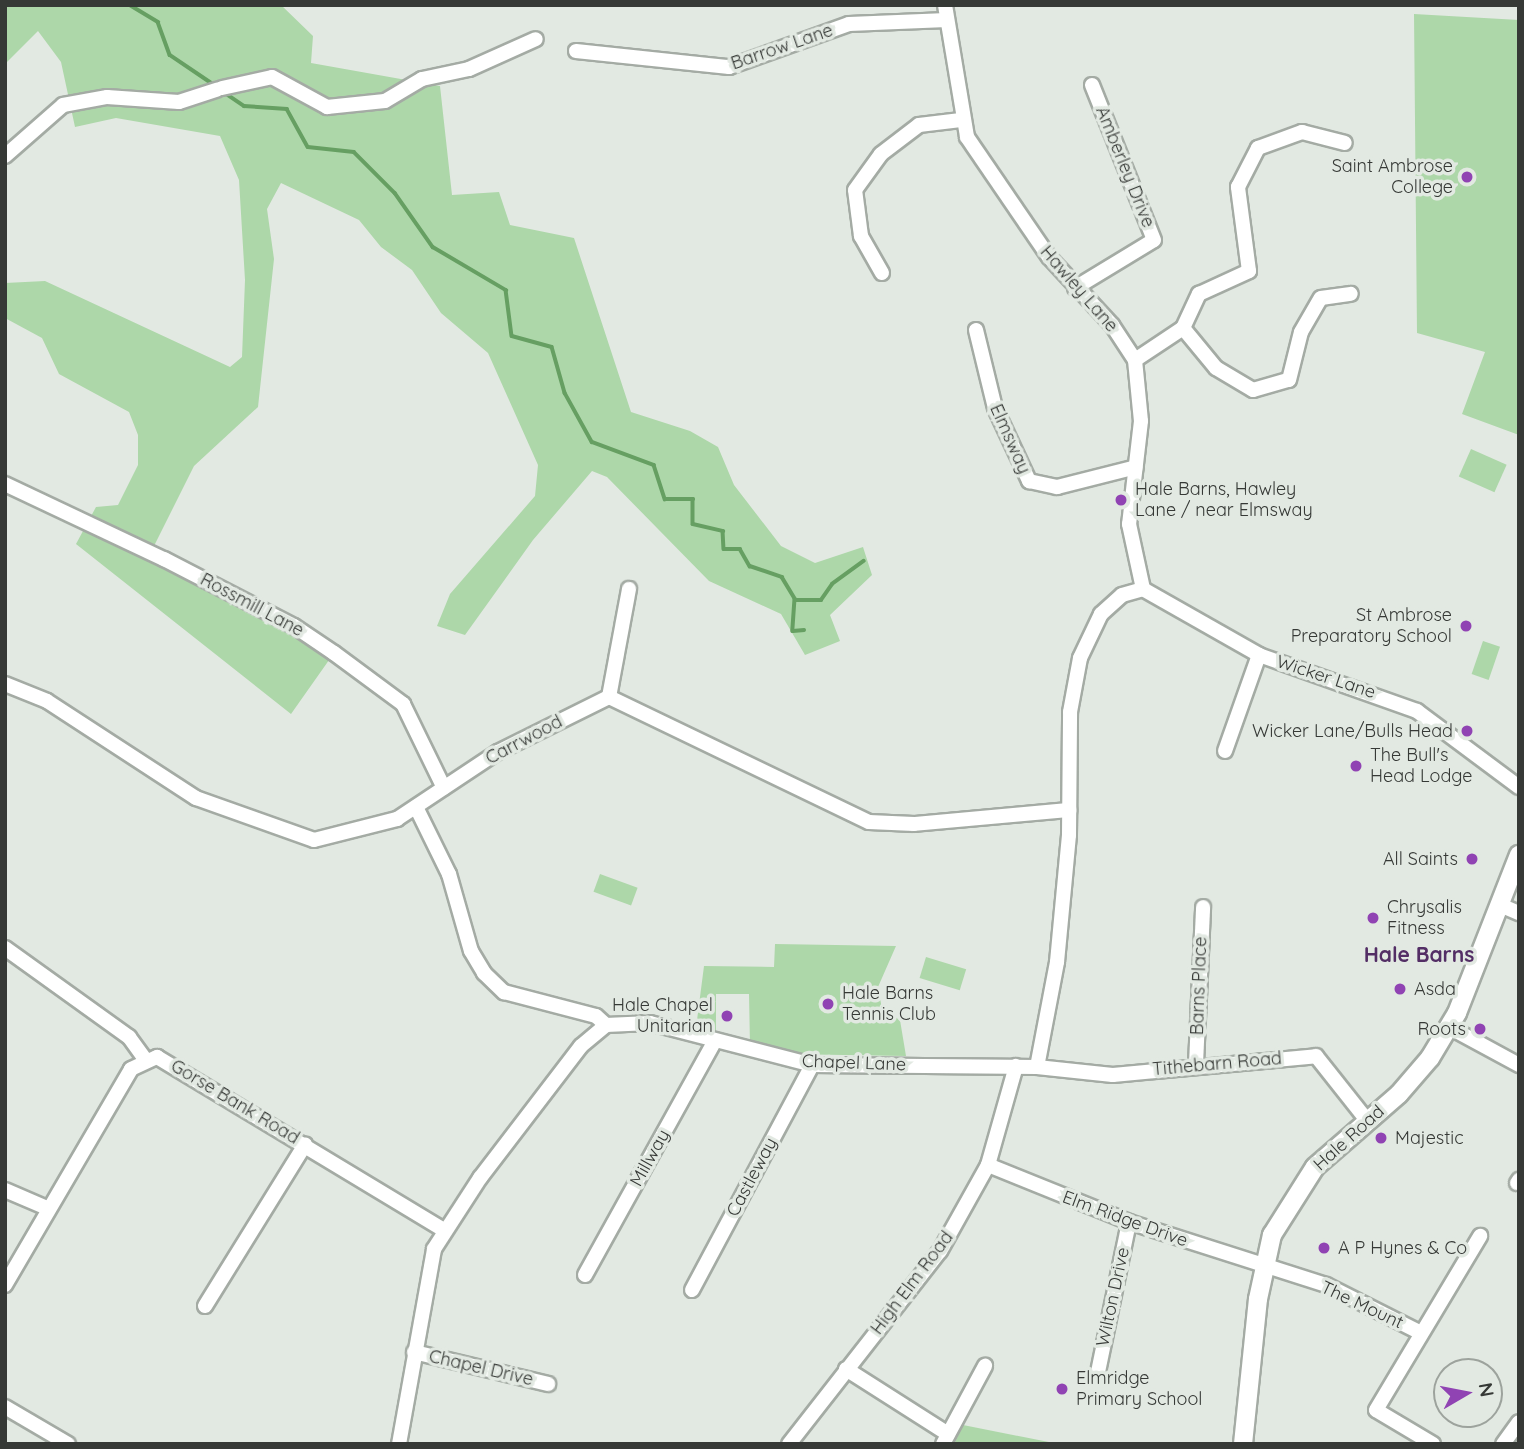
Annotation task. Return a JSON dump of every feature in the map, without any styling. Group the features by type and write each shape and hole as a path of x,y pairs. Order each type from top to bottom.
{"main road":[{"name":"Hale Road","path":"1243,1444 1265,1268 1272,1235 1300,1185 1366,1119 1419,1073 1449,1027 1519,855"}],"street":[{"name":"Barrow Lane","path":"576,51 729,67 849,24 946,13"},
{"name":"Hawley Lane","path":"946,13 961,120 976,152 1075,288 1112,325 1135,360 1141,398 1129,524 1143,589"},
{"path":"5,156 63,105 107,97 179,102 272,77 327,107 386,101 422,79 469,69 536,39"},
{"name":"Amberley Drive","path":"1075,288 1154,240 1093,85"},
{"path":"882,273 861,236 855,190 881,153 919,125 961,120"},
{"path":"1135,360 1183,328 1199,295 1249,271 1238,187 1258,148 1302,132 1345,143"},
{"path":"1183,328 1216,368 1253,390 1289,380 1301,332 1321,298 1350,294"},
{"name":"Elmsway","path":"976,331 995,408 1028,481 1057,487 1136,467"},
{"name":"Rossmill Lane","path":"5,484 157,555 294,626 334,653 403,704 444,788"},
{"path":"629,589 609,698 869,821 914,824 1069,810"},
{"path":"1037,1067 1057,962 1069,810 1070,712 1080,658 1101,614 1122,595 1143,589"},
{"name":"Wicker Lane","path":"1143,589 1259,655 1417,711 1512,775 1519,787"},
{"path":"1226,751 1259,655"},
{"name":"Carrwood","path":"5,684 47,701 196,798 278,831 314,840 358,832 416,807 498,752 609,698"},
{"path":"399,1444 423,1289 444,1230 582,1046 606,1026 596,1016 504,992 484,973 471,951 449,874 416,807"},
{"path":"1500,905 1519,913"},
{"name":"Barns Place","path":"1196,1064 1203,907"},
{"path":"5,948 129,1037 144,1058 131,1069 47,1208 5,1285"},
{"name":"Chapel Lane","path":"606,1026 650,1023 714,1042 813,1065 1037,1067"},
{"path":"1449,1027 1519,1065"},
{"name":"Millway","path":"585,1275 714,1042"},
{"name":"Tithebarn Road","path":"1037,1067 1113,1075 1196,1064 1316,1056 1366,1119"},
{"name":"Gorse Bank Road","path":"144,1058 167,1061 444,1230"},
{"name":"Castleway","path":"692,1290 813,1065"},
{"name":"High Elm Road","path":"789,1444 940,1251 988,1165 1016,1066"},
{"path":"205,1306 305,1145"},
{"name":"Elm Ridge Drive","path":"988,1165 1129,1222 1265,1268"},
{"path":"5,1190 47,1208"},
{"name":"Wilton Drive","path":"1098,1371 1129,1222"},
{"name":"The Mount","path":"1433,1444 1376,1410 1419,1332 1480,1236"},
{"name":"The Mount","path":"1265,1268 1326,1285 1419,1332"},
{"name":"Chapel Drive","path":"414,1352 548,1384"},
{"path":"846,1369 946,1439 985,1366"},
{"path":"5,1407 68,1444"},
{"path":"1503,1444 1519,1422"}],"green space":[{"path":"5,5 281,5 313,36 311,63 440,86 452,195 499,192 510,225 574,238 631,412 690,431 718,447 734,485 781,546 815,563 863,547 872,575 830,615 840,641 805,655 781,614 709,581 607,477 592,471 533,540 465,635 437,626 450,594 535,496 538,465 488,353 441,313 412,270 381,247 359,220 281,183 267,209 274,259 258,407 194,466 151,552 334,653 291,714 76,544 96,507 118,505 138,465 138,435 129,412 59,374 42,338 5,318 5,283 45,281 230,367 242,357 245,280 239,180 220,136 116,118 75,127 61,62 38,31 5,64"},
{"name":"Saint Ambrose College","path":"1414,14 1519,20 1519,435 1462,414 1485,352 1417,333"},
{"path":"1471,449 1507,465 1494,492 1459,476"},
{"path":"1483,641 1500,647 1489,680 1472,674"},
{"path":"600,874 638,888 631,906 594,892"},
{"name":"Hale Barns Tennis Club","path":"775,944 896,946 878,987 882,1009 900,1020 906,1056 782,1054 750,1045 749,994 716,994 716,1034 696,1028 704,966 774,967"},
{"path":"926,957 966,969 960,990 920,978"},
{"path":"963,1425 1059,1444 954,1444"}],"waterway":[{"path":"130,5 158,22 170,55 216,86"},
{"path":"225,93 244,106 287,109 308,147 354,152 395,193 433,247 506,290 512,336 552,347 565,393 592,442 654,465 665,499 693,499 693,524 723,531 724,549 740,549 750,566 782,577 795,599 793,631 804,630"},
{"path":"795,600 821,600 832,584 864,561"}],"place":[{"name":"Saint Ambrose College","path":"1467,177"},
{"name":"Hale Barns, Hawley Lane / near Elmsway","path":"1121,500"},
{"name":"St Ambrose Preparatory School","path":"1466,626"},
{"name":"Wicker Lane/Bulls Head","path":"1467,731"},
{"name":"The Bull's Head Lodge","path":"1356,766"},
{"name":"All Saints","path":"1472,859"},
{"name":"Chrysalis Fitness","path":"1373,918"},
{"name":"Asda","path":"1400,989"},
{"name":"Hale Barns Tennis Club","path":"828,1004"},
{"name":"Hale Chapel Unitarian","path":"727,1016"},
{"name":"Roots","path":"1480,1029"},
{"name":"Majestic","path":"1381,1138"},
{"name":"A P Hynes & Co","path":"1324,1248"},
{"name":"Elmridge Primary School","path":"1062,1389"}],"district":[{"name":"Hale Barns","path":"1419,954"}]}
